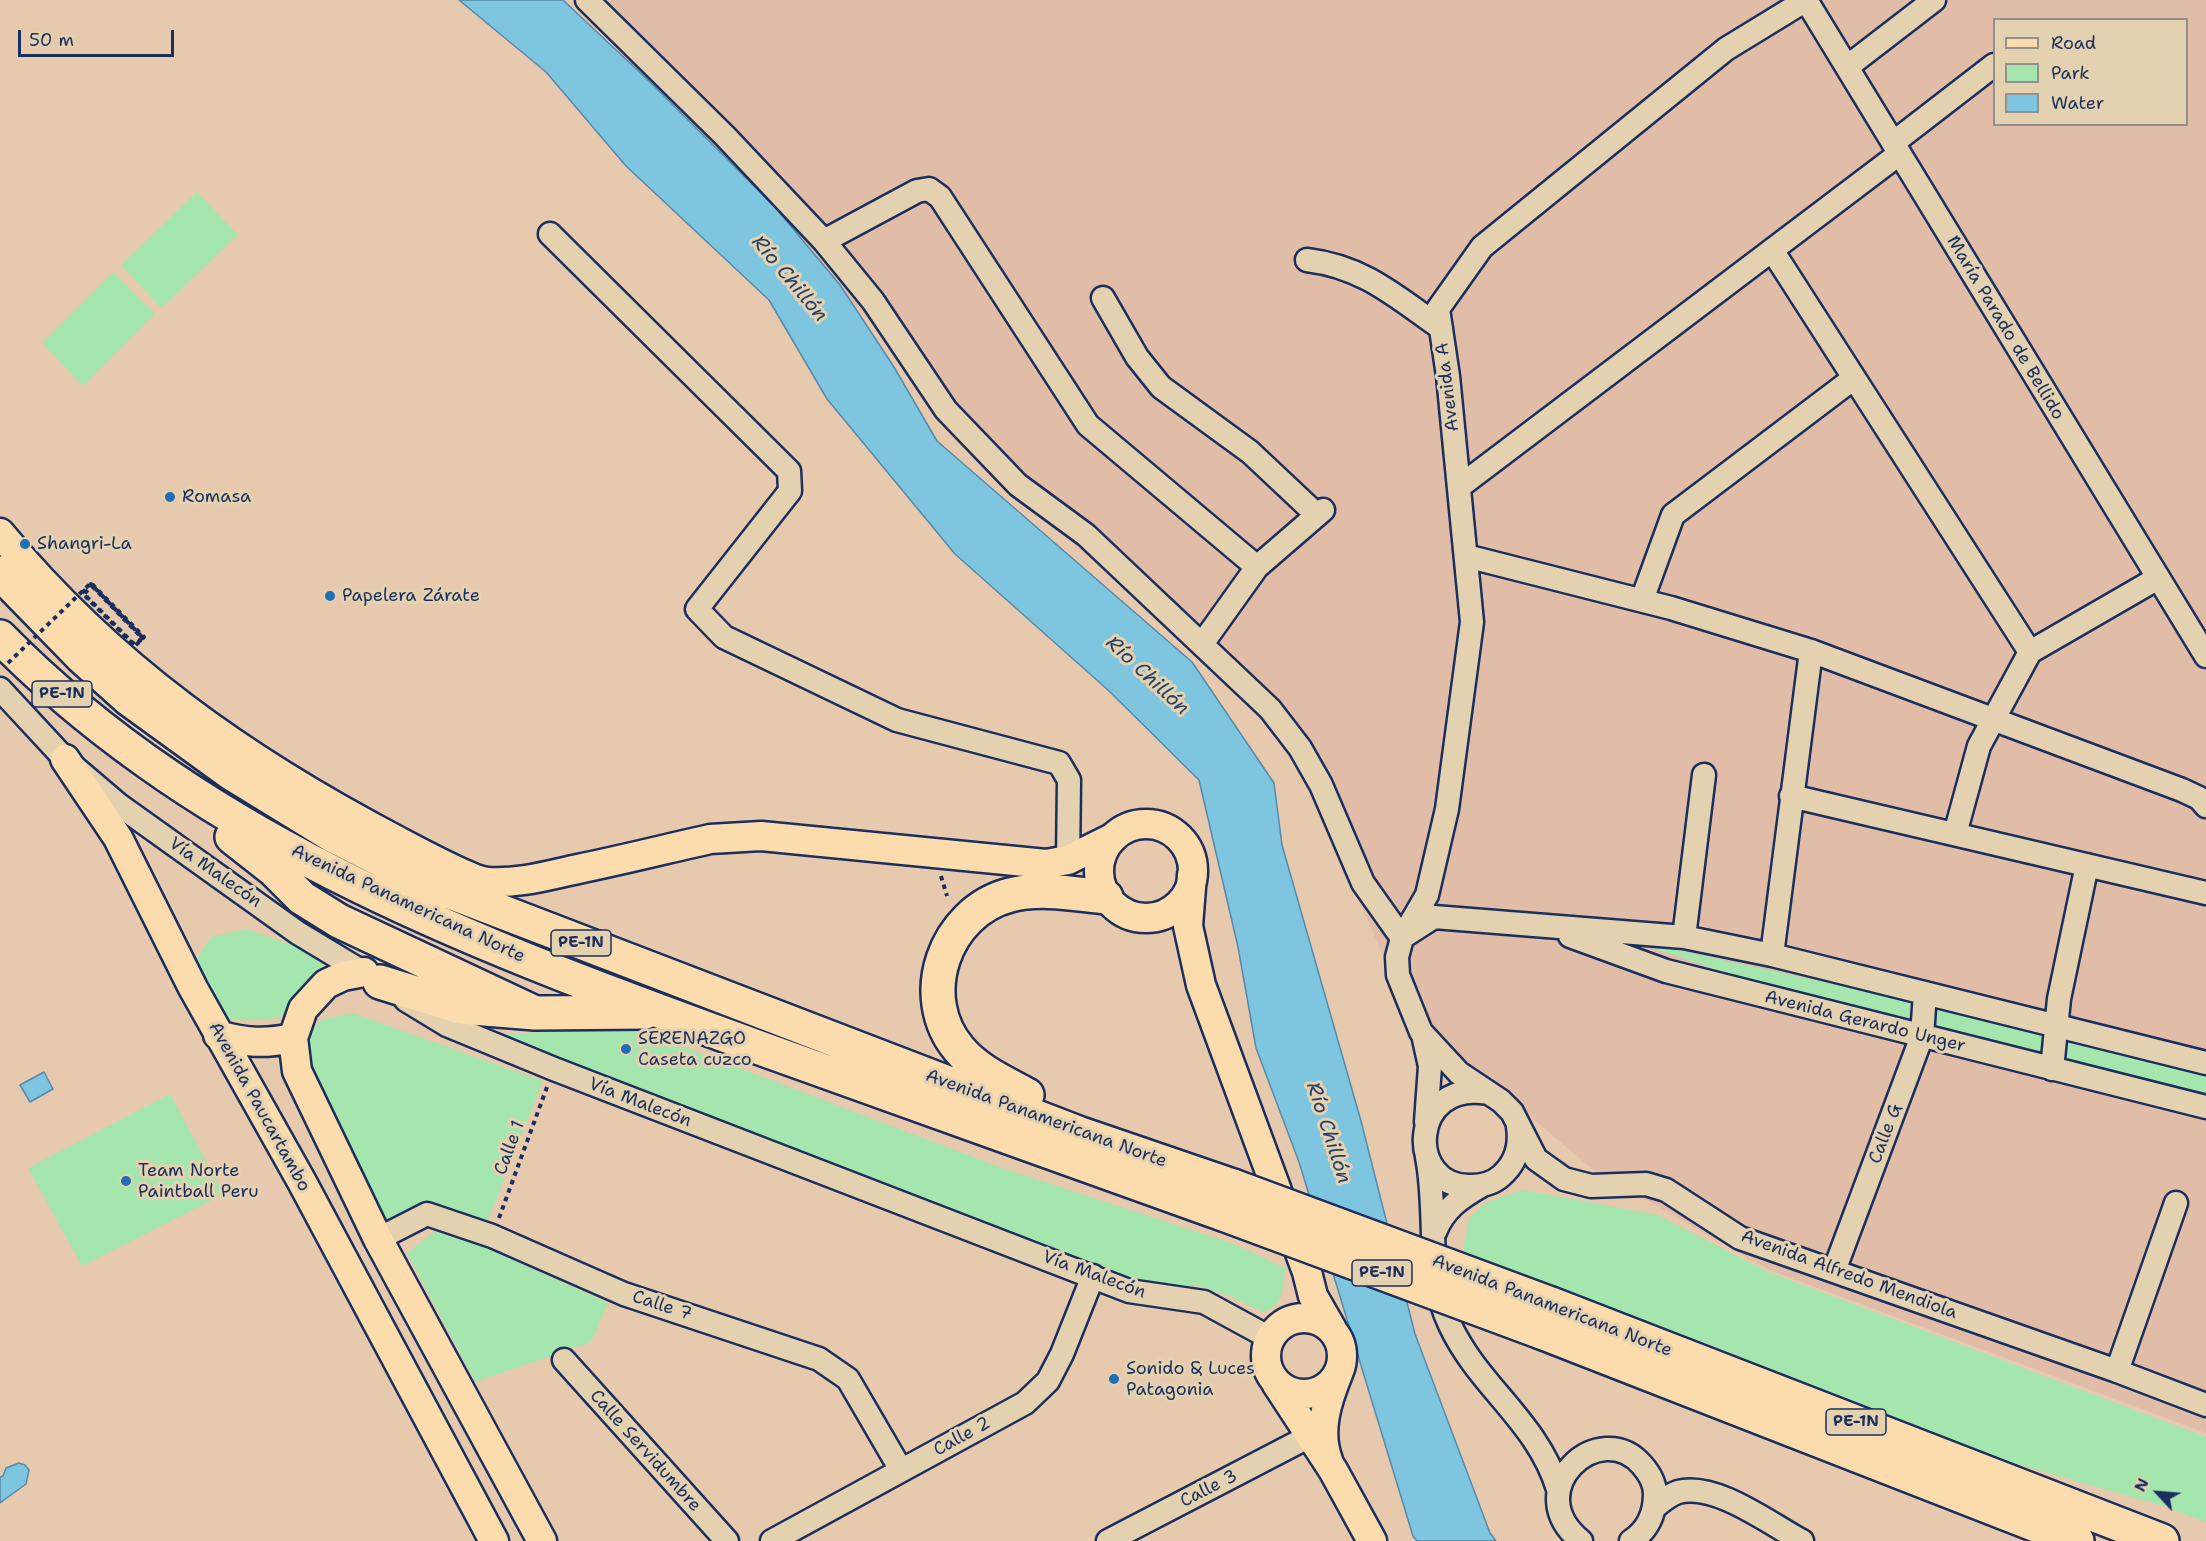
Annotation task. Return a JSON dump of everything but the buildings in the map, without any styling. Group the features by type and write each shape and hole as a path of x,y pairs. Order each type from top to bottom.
{"highway":[{"name":"Avenida Panamericana Norte","path":"0,573 46,622 129,699 231,773 332,835 427,883 463,898 800,1025 1078,1134 1228,1200"},
{"name":"Avenida Panamericana Norte","path":"4,650 33,670 114,738 202,801 291,852 419,914 659,1011 1228,1200 2162,1541"},
{"path":"114,738 147,773 274,870 302,898 392,946 535,1013"},
{"path":"486,882 642,945 800,1025"},
{"path":"1078,1134 1053,1110 983,1070 960,1050 944,1027 939,1010 937,978 940,963 964,922 990,902 1010,895 1033,892 1106,897"},
{"path":"372,977 460,1007 535,1013 659,1011"},
{"name":"Avenida Panamericana Norte","path":"1546,1318 2077,1541"}],"main road":[{"path":"0,533 50,590 108,647 183,709 230,743 358,820 486,882 534,879 710,839 734,836 761,836 1046,864 1068,860 1139,825 1166,829 1178,837 1192,861 1188,926 1201,985 1307,1272 1317,1305 1342,1351 1338,1374 1327,1403 1324,1429 1327,1456 1333,1470"},
{"name":"Avenida Paucartambo","path":"65,759 118,838 218,1035 367,1303 494,1541"},
{"path":"1114,837 1106,847 1100,866 1101,885 1106,897 1120,910 1138,918 1172,943 1201,985"},
{"path":"1138,918 1163,915 1174,909 1189,888 1192,876"},
{"path":"372,977 343,976 326,984 303,1009 293,1038 297,1071 378,1239 542,1541"},
{"path":"218,1035 244,1042 269,1043 293,1038"},
{"path":"1307,1272 1300,1296 1273,1334 1266,1362 1276,1383 1333,1470 1372,1541"},
{"path":"367,1303 402,1284"},
{"path":"1273,1334 1287,1321 1310,1318 1332,1329"},
{"path":"1276,1383 1286,1391 1309,1395 1331,1384 1338,1374"}],"street":[{"path":"587,0 725,136 824,241 873,301 946,410 1018,485 1086,535 1270,709 1300,748 1321,785 1363,883 1402,938"},
{"name":"María Parado de Bellido","path":"1806,0 2206,656"},
{"name":"Avenida A","path":"1402,938 1427,895 1447,809 1473,622 1438,309 1482,247 1726,49 1806,0"},
{"path":"1847,67 1934,0"},
{"path":"1459,487 1772,250 1896,149 1993,66"},
{"path":"824,241 917,191 929,189 935,193 1089,425 1257,567"},
{"path":"550,234 789,471 790,491 697,609 724,637 897,720 1059,763 1069,780 1068,860"},
{"path":"1772,250 2030,652"},
{"path":"1307,260 1333,263 1353,270 1379,284 1441,328"},
{"path":"1103,298 1137,357 1161,387 1250,452 1320,513 1257,567 1202,644"},
{"path":"1642,600 1673,514 1854,378"},
{"path":"1466,556 1642,600 1811,651 2182,790 2199,798 2206,806"},
{"path":"1955,834 1979,746 2030,652 2158,578"},
{"path":"1772,955 1811,651"},
{"name":"Avenida Paucartambo","path":"0,689 65,759"},
{"name":"Vía Malecón","path":"65,759 137,818 298,933 447,1025 554,1069 1143,1295 1204,1302 1273,1334"},
{"path":"1684,937 1704,775"},
{"path":"1791,796 2206,893"},
{"path":"2052,1069 2055,1026 2087,865"},
{"name":"Avenida Gerardo Unger","path":"1402,938 1434,917 1684,937 1772,955 2206,1063"},
{"name":"Avenida Gerardo Unger","path":"1529,923 1618,951 1666,971 2206,1107"},
{"name":"Avenida Alfredo Mendiola","path":"1402,938 1397,957 1398,975 1421,1032 1447,1063 1506,1106 1536,1159 1564,1179 1591,1186 1646,1184 1666,1190 1740,1238 2117,1371 2206,1405"},
{"name":"Calle G","path":"1834,1271 1922,1036 1925,993"},
{"path":"1421,1032 1430,1066 1430,1096 1424,1141 1432,1186 1438,1280 1444,1313 1450,1327 1470,1358 1540,1446 1558,1489"},
{"path":"1426,1125 1433,1111 1444,1100 1457,1093 1473,1090 1488,1093"},
{"path":"1435,1234 1439,1222 1455,1202 1481,1186 1496,1180 1509,1170 1520,1141 1518,1126"},
{"path":"1427,1157 1436,1171 1449,1181 1464,1187 1481,1186"},
{"path":"2117,1371 2176,1203"},
{"name":"Calle 7","path":"378,1239 428,1214 492,1236 624,1294 819,1359 848,1379 901,1470"},
{"name":"Calle 2","path":"772,1541 1026,1403 1048,1381 1062,1354 1093,1276"},
{"name":"Calle Servidumbre","path":"564,1360 727,1541"},
{"path":"1522,1424 1551,1443 1590,1453"},
{"name":"Calle 3","path":"1108,1541 1310,1436"},
{"path":"1581,1541 1570,1532 1561,1519 1557,1504 1558,1489 1564,1474 1575,1461 1590,1453 1606,1449 1623,1452 1638,1461 1649,1474 1655,1490 1655,1507 1649,1523 1636,1539"},
{"path":"1655,1507 1670,1496 1691,1491 1723,1498 1750,1512 1773,1534 1802,1541"}],"path":[{"path":"4,650 91,583 144,637 135,646 82,593 91,584 143,638 135,645 84,594 92,586 142,638 136,644 129,642"},
{"name":"Calle 1","path":"492,1236 554,1069"}],"shaded area":[{"path":"572,0 2206,0 2206,1433 1767,1269 1592,1169 1428,1029 1380,949 1296,757 1197,653 967,450 884,336"}],"green space":[{"path":"197,192 238,235 161,308 121,265"},
{"path":"113,272 155,314 83,386 42,343"},
{"path":"246,929 292,945 324,962 309,996 299,1007 288,1014 261,1020 225,1019 196,965 199,955 211,937"},
{"path":"1622,938 1911,1001 1908,1021 1754,982"},
{"path":"1938,1005 2206,1073 2206,1095 1933,1027"},
{"path":"352,1013 543,1081 488,1220 427,1211 380,1233 306,1073 307,1038 314,1028 321,1020"},
{"path":"459,1026 500,1033 530,1033 589,1027 634,1028 1002,1168 1234,1244 1285,1268 1282,1295 1275,1305 1263,1312 1229,1296 1200,1286 1127,1283 901,1191 642,1097"},
{"name":"Team Norte Paintball Peru","path":"170,1094 224,1194 82,1266 28,1168"},
{"path":"1523,1190 1658,1215 1766,1271 2206,1437 2206,1522 2160,1505 1975,1452 1463,1252 1469,1218 1487,1202"},
{"path":"437,1230 474,1242 608,1303 591,1342 475,1382 407,1253"}],"water":[{"name":"Río Chillón","path":"459,0 563,0 650,82 774,206 840,285 894,367 937,441 1192,662 1274,783 1282,845 1361,1121 1415,1334 1490,1533 1496,1541 1417,1541 1413,1536 1299,1162 1256,1048 1238,947 1199,780 1108,690 955,554 827,399 769,300 626,166 546,72"},
{"path":"44,1072 53,1089 30,1102 20,1085"},
{"path":"19,1463 25,1465 29,1470 26,1484 0,1503 0,1477 3,1476 6,1468"}],"place":[{"name":"Romasa","path":"170,497"},
{"name":"Shangri-La","path":"25,544"},
{"name":"Papelera Zárate","path":"330,596"},
{"name":"SERENAZGO Caseta cuzco","path":"626,1049"},
{"name":"Team Norte Paintball Peru","path":"126,1181"},
{"name":"Sonido & Luces Patagonia","path":"1114,1379"}]}
